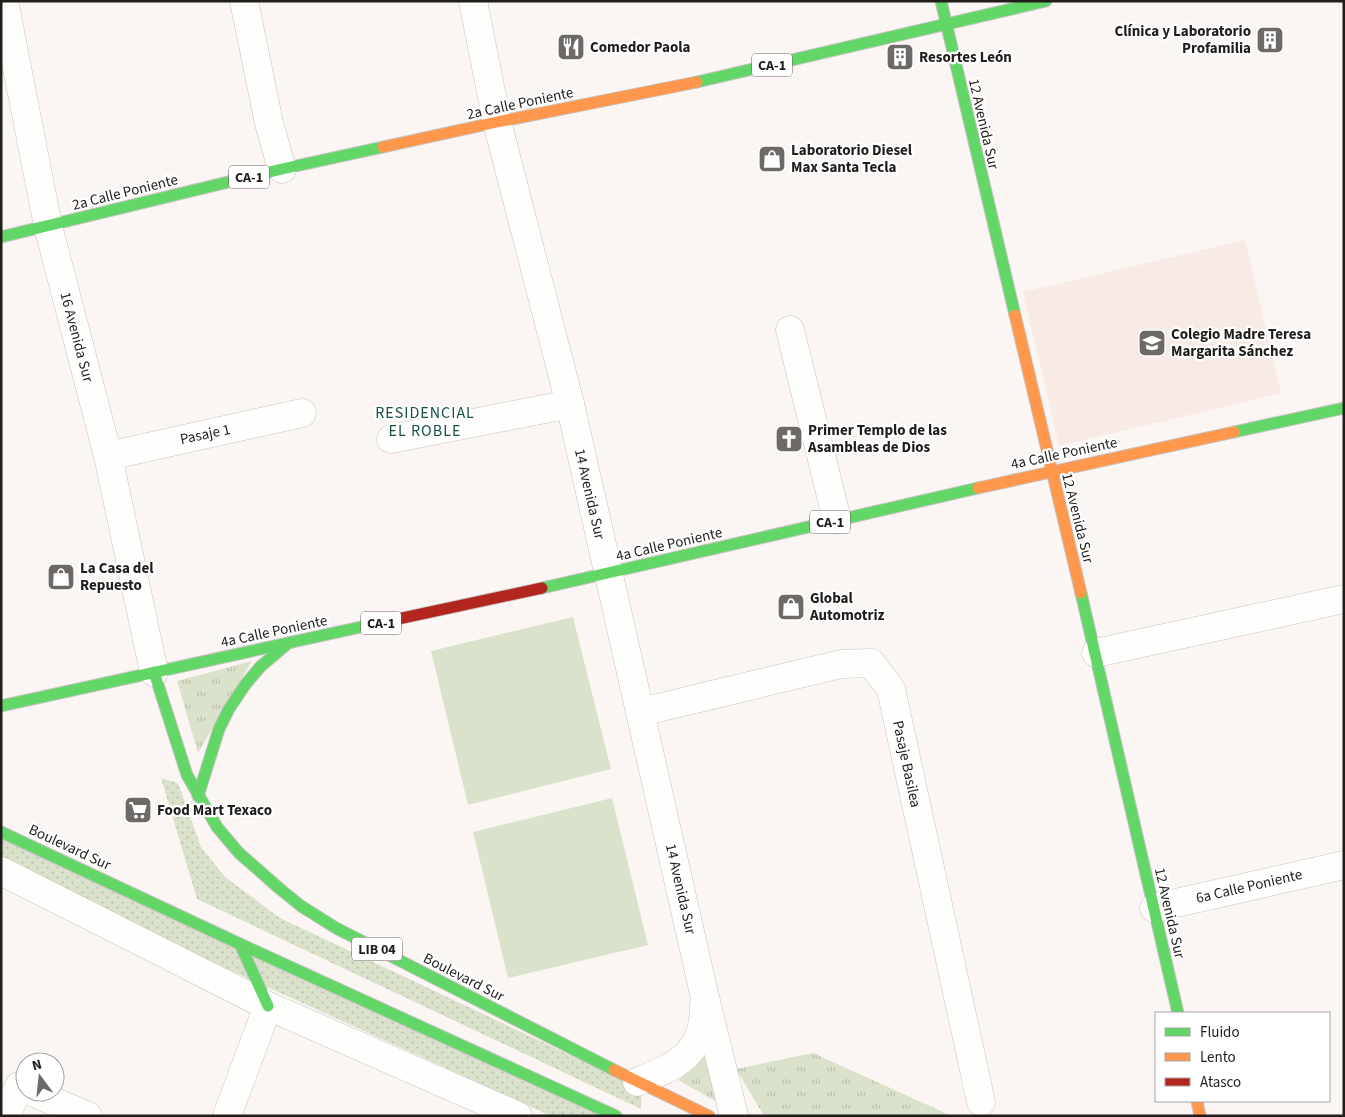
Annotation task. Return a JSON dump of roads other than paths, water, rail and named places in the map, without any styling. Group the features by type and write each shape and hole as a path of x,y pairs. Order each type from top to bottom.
{"main road":[{"name":"12 Avenida Sur","path":"941,1 1051,471 1096,653 1178,1012"},
{"name":"2a Calle Poniente","path":"1,236 282,169 497,122 720,78 1046,1"},
{"name":"4a Calle Poniente","path":"1,706 608,573 1051,471 1344,408"},
{"path":"198,796 219,728 229,709 260,667 287,644"},
{"name":"Boulevard Sur","path":"154,672 184,768 217,827 239,853 301,906 336,928 637,1082 709,1116"},
{"name":"Boulevard Sur","path":"1,832 616,1116"},
{"path":"240,944 268,1006"},
{"path":"1197,1102 1200,1116"}],"street":[{"name":"16 Avenida Sur","path":"4,1 48,226 108,456 154,672"},
{"path":"244,1 269,123 282,169"},
{"name":"14 Avenida Sur","path":"473,1 497,122 570,404 703,989 734,1116"},
{"path":"790,330 837,520"},
{"path":"391,439 570,404"},
{"name":"Pasaje 1","path":"108,456 302,413"},
{"path":"1096,653 1344,599"},
{"name":"Pasaje Basilea","path":"641,712 841,664 871,663 891,689 981,1102"},
{"name":"6a Calle Poniente","path":"1154,908 1344,865"},
{"path":"1,871 268,1006 518,1116"},
{"name":"14 Avenida Sur","path":"637,1082 664,1071 688,1056 702,1029 704,1012 703,989"},
{"path":"227,1116 268,1006"},
{"path":"6,1116 15,1095"},
{"path":"56,1102 88,1116"}],"place":[{"name":"Clínica y Laboratorio Profamilia","path":"1270,40"},
{"name":"Comedor Paola","path":"571,47"},
{"name":"Resortes León","path":"900,57"},
{"name":"Laboratorio Diesel Max Santa Tecla","path":"772,159"},
{"name":"Colegio Madre Teresa Margarita Sánchez","path":"1152,343"},
{"name":"Primer Templo de las Asambleas de Dios","path":"789,439"},
{"name":"La Casa del Repuesto","path":"61,577"},
{"name":"Global Automotriz","path":"791,607"},
{"name":"Food Mart Texaco","path":"138,810"}],"district":[{"name":"RESIDENCIAL EL ROBLE","path":"425,421"}]}
